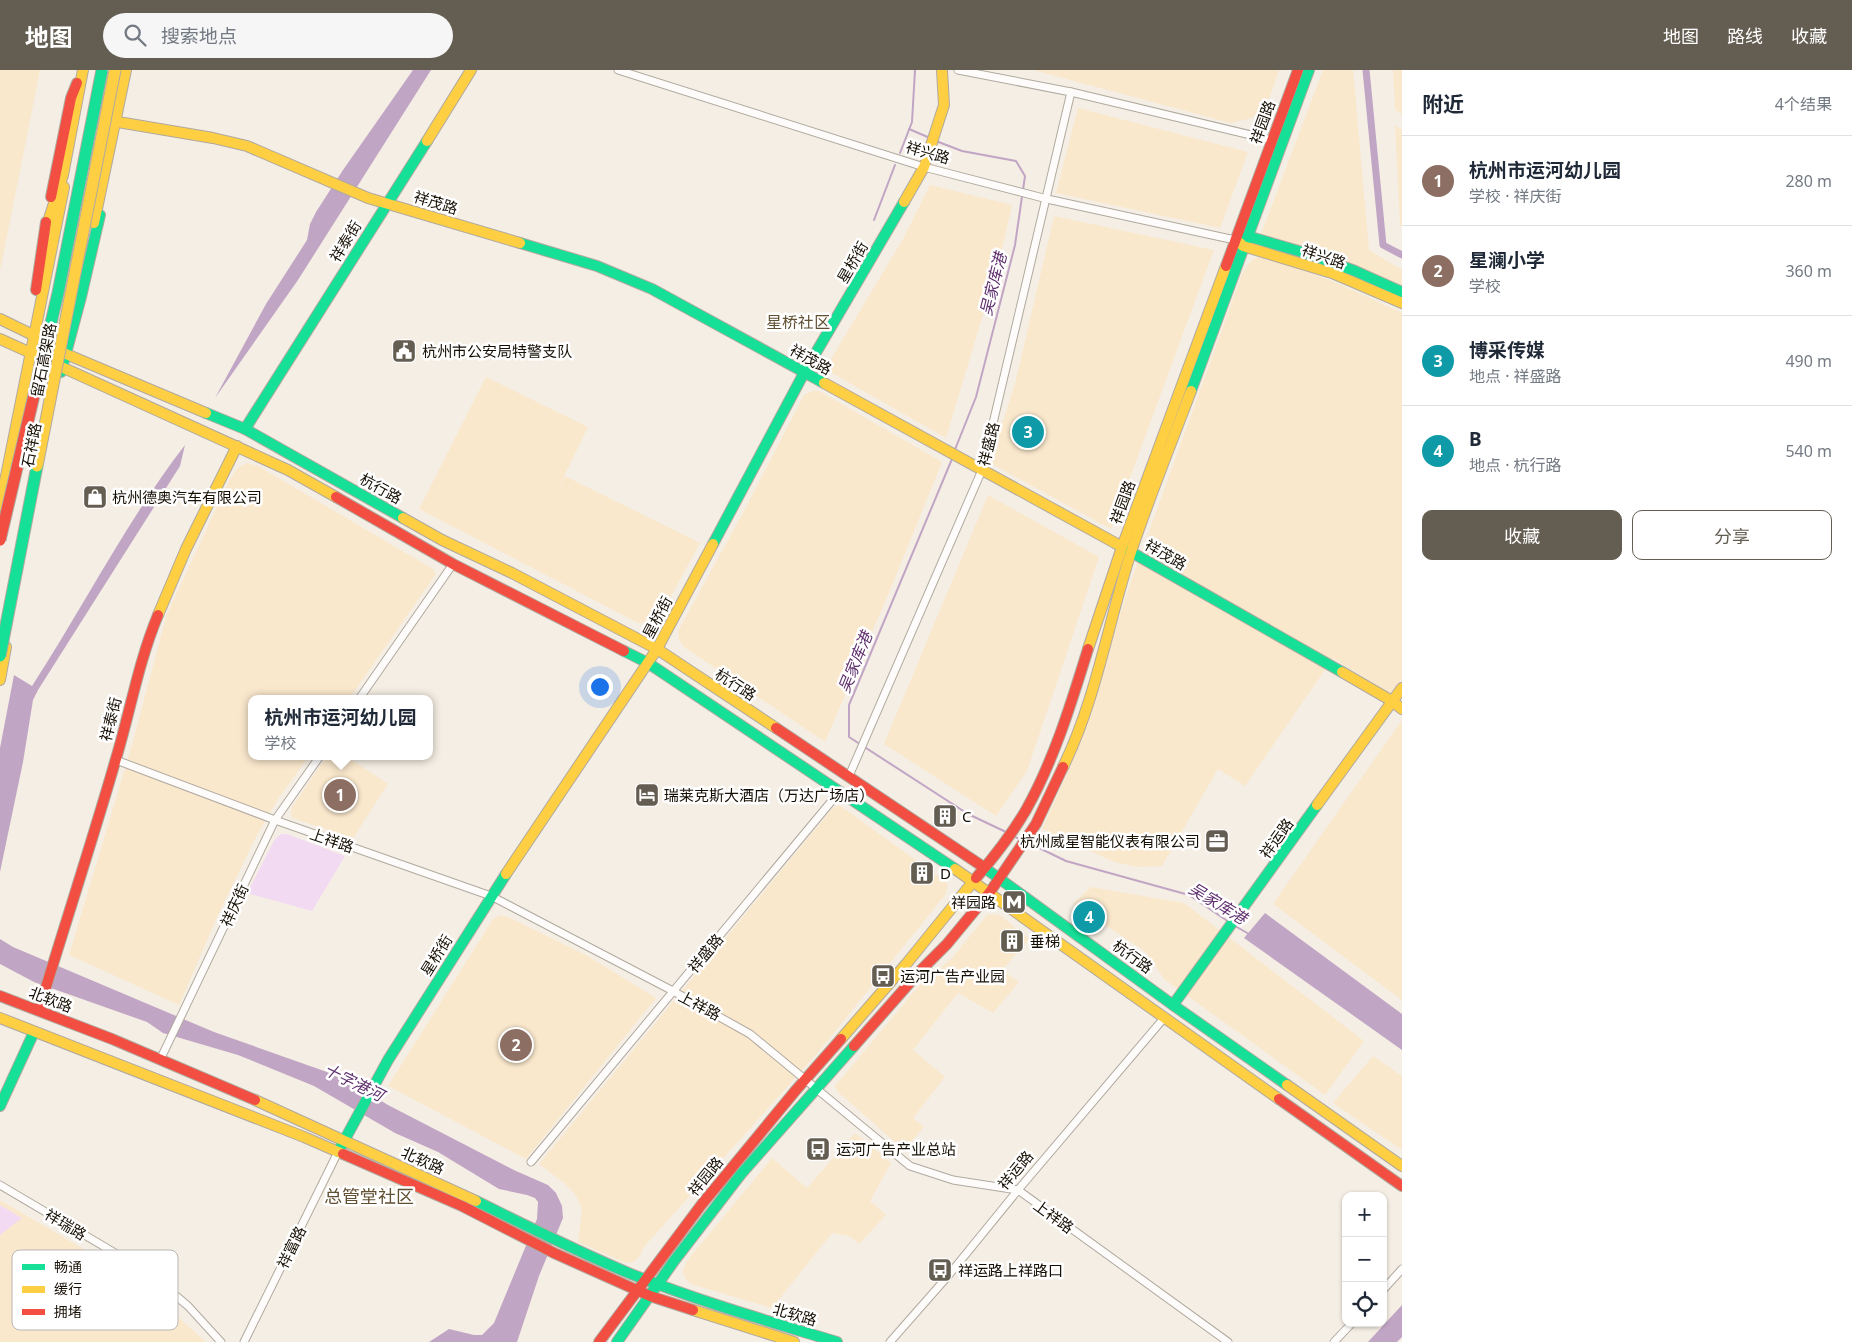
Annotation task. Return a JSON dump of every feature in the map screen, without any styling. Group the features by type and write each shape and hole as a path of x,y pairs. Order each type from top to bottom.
{"main road":[{"path":"50,231 55,201 63,175 82,70"},
{"path":"50,231 71,98 82,70"},
{"path":"50,231 88,70"},
{"name":"留石高架路","path":"0,540 58,293 102,70"},
{"name":"留石高架路","path":"0,656 116,70"},
{"path":"82,297 80,285 127,70"},
{"name":"石祥路","path":"0,680 62,367 82,297 92,253 127,70"},
{"name":"祥泰街","path":"245,429 471,70"},
{"name":"星桥街","path":"338,1152 388,1060 491,896 656,649 804,373 924,167 944,105 942,70"},
{"name":"祥园路","path":"1242,241 1272,140 1298,70"},
{"name":"祥园路","path":"599,1342 702,1204 806,1079 907,963 985,868 1026,811 1061,733 1126,549 1308,70"},
{"name":"祥茂路","path":"118,122 233,142 257,149 368,198 597,266 628,278 652,289 1126,549 1402,709"},
{"name":"石祥路","path":"0,506 35,336 33,309 50,231"},
{"name":"祥兴路","path":"1242,241 1309,254 1355,271 1402,292"},
{"name":"祥兴路","path":"1242,241 1332,273 1402,304"},
{"name":"杭行路","path":"0,319 66,354 245,429 442,540 512,573 656,649 985,868 1173,1005 1402,1166"},
{"name":"杭行路","path":"0,339 288,470 453,564 648,663 990,892 1402,1186"},
{"name":"祥泰街","path":"39,1010 116,760 134,687 152,631 186,549 237,446"},
{"name":"祥园路","path":"617,1342 700,1226 741,1174 921,970 948,944 1000,879 1036,824 1072,749 1090,694 1126,549"},
{"name":"祥运路","path":"1173,1005 1402,688"},
{"name":"北软路","path":"0,996 160,1060 442,1184 559,1242 658,1284 758,1319 838,1342"},
{"name":"北软路","path":"0,1018 304,1137 462,1206 554,1253 650,1296 794,1342"},
{"path":"0,1106 34,1032"}],"street":[{"name":"祥兴路","path":"618,70 924,167 1047,199 1242,241"},
{"path":"958,70 1071,92 1272,140"},
{"name":"祥盛路","path":"849,776 978,468 1047,199 1071,92"},
{"path":"363,695 453,564"},
{"name":"上祥路","path":"116,760 275,820 491,896 673,991 750,1034 818,1088 910,1166 953,1180 1018,1190 1228,1342"},
{"name":"祥庆街","path":"160,1060 275,820 317,760"},
{"name":"祥盛路","path":"531,1162 840,791"},
{"name":"祥运路","path":"890,1342 948,1276 1018,1190 1164,1018"},
{"name":"祥富路","path":"244,1342 338,1152"},
{"name":"祥瑞路","path":"0,1185 110,1250"},
{"path":"1387,1286 1402,1269"},
{"name":"祥瑞路","path":"178,1298 221,1342"},
{"path":"1334,1342 1348,1327"}],"shaded area":[{"path":"0,70 40,70 0,271"},
{"path":"413,70 431,70 298,280 215,398 266,304 307,240 310,224 316,212"},
{"path":"1033,70 1279,70 1270,97 1252,118 1231,123"},
{"path":"1323,70 1353,70 1369,250 1402,270 1402,288 1341,260 1261,234"},
{"path":"1393,70 1402,70 1402,114 1395,110"},
{"path":"1078,108 1248,152 1220,228 1056,193"},
{"path":"1395,125 1402,130 1402,226 1400,225"},
{"path":"930,185 1012,205 1000,258 946,438 825,369 903,239"},
{"path":"1054,216 1214,250 1111,529 990,463 1016,380"},
{"path":"1267,256 1337,283 1402,313 1402,679 1391,694 1333,658 1245,786 1218,769 1162,866 1137,867 1114,862 1042,829 1069,769 1129,587 1242,274 1248,264 1256,258"},
{"path":"486,377 588,427 550,505 565,476 700,543 662,613 654,621 638,623 419,509"},
{"path":"812,391 819,391 942,462 891,588 825,742 684,647 679,640 678,631 745,509 804,395"},
{"path":"185,445 180,466 33,700 23,762 0,872 0,748 14,675 32,686 144,503"},
{"path":"246,463 258,466 433,569 436,574 352,695 248,695 248,760 306,760 278,799 257,835 218,915 179,1005 69,955 131,748 167,614 230,479 237,469"},
{"path":"988,495 1099,557 1027,771 996,816 884,744"},
{"path":"1402,720 1402,1000 1273,904"},
{"path":"324,760 352,760 388,784 353,838 292,818 292,807"},
{"path":"839,805 945,881 948,886 945,895 820,1050 643,1248 640,1256 633,1262 626,1263 578,1242 582,1209 575,1194 539,1164 832,809"},
{"path":"281,834 287,834 345,856 312,911 247,893 275,839"},
{"path":"1091,887 1184,903 1364,1041 1325,1095 1164,979 1146,952 1073,904"},
{"path":"1265,913 1402,1014 1402,1050 1244,938"},
{"path":"995,914 1001,916 1029,939 1002,970 1019,982 993,1013 958,993 913,1050 945,1077 913,1118 924,1127 904,1150 838,1092 835,1086 918,987 952,958 987,915"},
{"path":"500,915 508,917 586,955 656,998 526,1159 388,1086 493,919"},
{"path":"0,939 13,947 214,1032 327,1072 516,1171 548,1185 556,1193 562,1206 563,1218 539,1276 517,1342 429,1342 449,1329 482,1335 494,1323 537,1219 538,1202 535,1198 499,1189 438,1152 395,1133 314,1086 238,1055 163,1033 147,1022 34,982 0,964"},
{"path":"1373,1056 1402,1076 1402,1150 1333,1103"},
{"path":"855,1133 891,1163 870,1201 886,1215 859,1244 849,1236 832,1233 772,1308 691,1284 685,1278 683,1271 686,1262 772,1158 807,1188"},
{"path":"0,1200 85,1250 12,1250 12,1330 178,1330 178,1317 206,1342 0,1342"},
{"path":"0,1205 22,1218 0,1235"},
{"path":"1402,1305 1402,1337 1397,1342 1368,1342 1382,1327 1387,1327 1387,1321"}],"waterway":[{"path":"900,153 912,122 915,70"},
{"path":"1366,70 1383,245 1402,255"},
{"name":"吴家库港","path":"909,129 930,138"},
{"name":"吴家库港","path":"936,141 962,151 1016,161 1025,176 1015,245 976,397 954,452"},
{"path":"874,220 895,165"},
{"name":"吴家库港","path":"952,459 849,705 849,737 968,814 1006,832"},
{"name":"吴家库港","path":"1013,836 1022,840"},
{"name":"吴家库港","path":"1029,843 1066,861 1189,895 1229,922"},
{"name":"吴家库港","path":"1235,926 1249,934"}],"traffic: fast":[{"path":"43,357 58,293 102,70"},
{"path":"1191,391 1309,70"},
{"path":"245,429 427,141"},
{"path":"713,544 804,373 904,202"},
{"path":"61,372 100,215"},
{"path":"1241,238 1247,236 1309,254 1355,271 1402,292"},
{"path":"520,243 597,266 652,289 824,383"},
{"path":"206,413 245,429 403,518"},
{"path":"0,656 37,466"},
{"path":"1117,544 1342,672"},
{"path":"624,651 648,663 955,869"},
{"path":"1173,1005 1317,805"},
{"path":"982,866 1173,1005 1287,1085"},
{"path":"338,1152 388,1060 506,874"},
{"path":"0,1106 34,1032"},
{"path":"617,1342 674,1261 741,1174 854,1046"},
{"path":"476,1201 572,1248 656,1284 707,1302 837,1342"}],"traffic: slow":[{"path":"45,231 63,175 83,70"},
{"path":"37,466 115,70"},
{"path":"94,223 126,70"},
{"path":"427,141 471,70"},
{"path":"904,202 924,167 944,105 942,70"},
{"path":"118,122 213,138 247,146 368,198 520,243"},
{"path":"0,506 64,187"},
{"path":"1240,243 1243,246 1332,273 1402,303"},
{"path":"1088,649 1122,547 1226,266"},
{"path":"0,319 66,354 206,413"},
{"path":"0,339 288,470 336,497"},
{"path":"824,383 1117,544"},
{"path":"1063,767 1093,688 1131,552 1191,391"},
{"path":"158,615 186,549 237,446"},
{"path":"403,518 442,540 512,573 657,649 776,728"},
{"path":"506,874 657,649 713,544"},
{"path":"0,680 6,647"},
{"path":"1342,672 1392,701 1402,709"},
{"path":"1317,805 1402,688"},
{"path":"955,869 1279,1099"},
{"path":"841,1039 907,963 976,878"},
{"path":"0,1018 343,1154"},
{"path":"1287,1085 1402,1166"},
{"path":"255,1100 476,1201"},
{"path":"693,1310 794,1342"}],"traffic: jam":[{"path":"1226,266 1298,70"},
{"path":"51,197 71,98 77,83"},
{"path":"36,290 46,222"},
{"path":"0,540 43,357"},
{"path":"336,497 453,564 624,651"},
{"path":"39,1010 106,793 145,651 158,615"},
{"path":"976,878 1015,828 1036,791 1061,731 1088,649"},
{"path":"776,728 982,866"},
{"path":"854,1046 921,970 947,944 990,892 1036,824 1063,767"},
{"path":"0,996 112,1039 255,1100"},
{"path":"599,1342 702,1204 796,1090 841,1039"},
{"path":"1279,1099 1402,1186"},
{"path":"343,1154 462,1206 554,1253 650,1296 693,1310"}],"place":[{"name":"杭州市公安局特警支队","path":"404,351"},
{"name":"博采传媒","path":"1028,432"},
{"name":"杭州德奥汽车有限公司","path":"95,497"},
{"name":"杭州市运河幼儿园","path":"340,795"},
{"name":"瑞莱克斯大酒店（万达广场店）","path":"647,795"},
{"name":"C","path":"945,816"},
{"name":"杭州威星智能仪表有限公司","path":"1217,841"},
{"name":"D","path":"922,873"},
{"name":"祥园路","path":"1014,902"},
{"name":"B","path":"1089,917"},
{"name":"垂梯","path":"1012,941"},
{"name":"运河广告产业园","path":"883,976"},
{"name":"星澜小学","path":"516,1045"},
{"name":"运河广告产业总站","path":"818,1149"},
{"name":"祥运路上祥路口","path":"940,1270"}],"district":[{"name":"星桥社区","path":"798,322"},
{"name":"总管堂社区","path":"369,1196"}],"water label":[{"name":"十字港河","path":"354,1082"}]}
